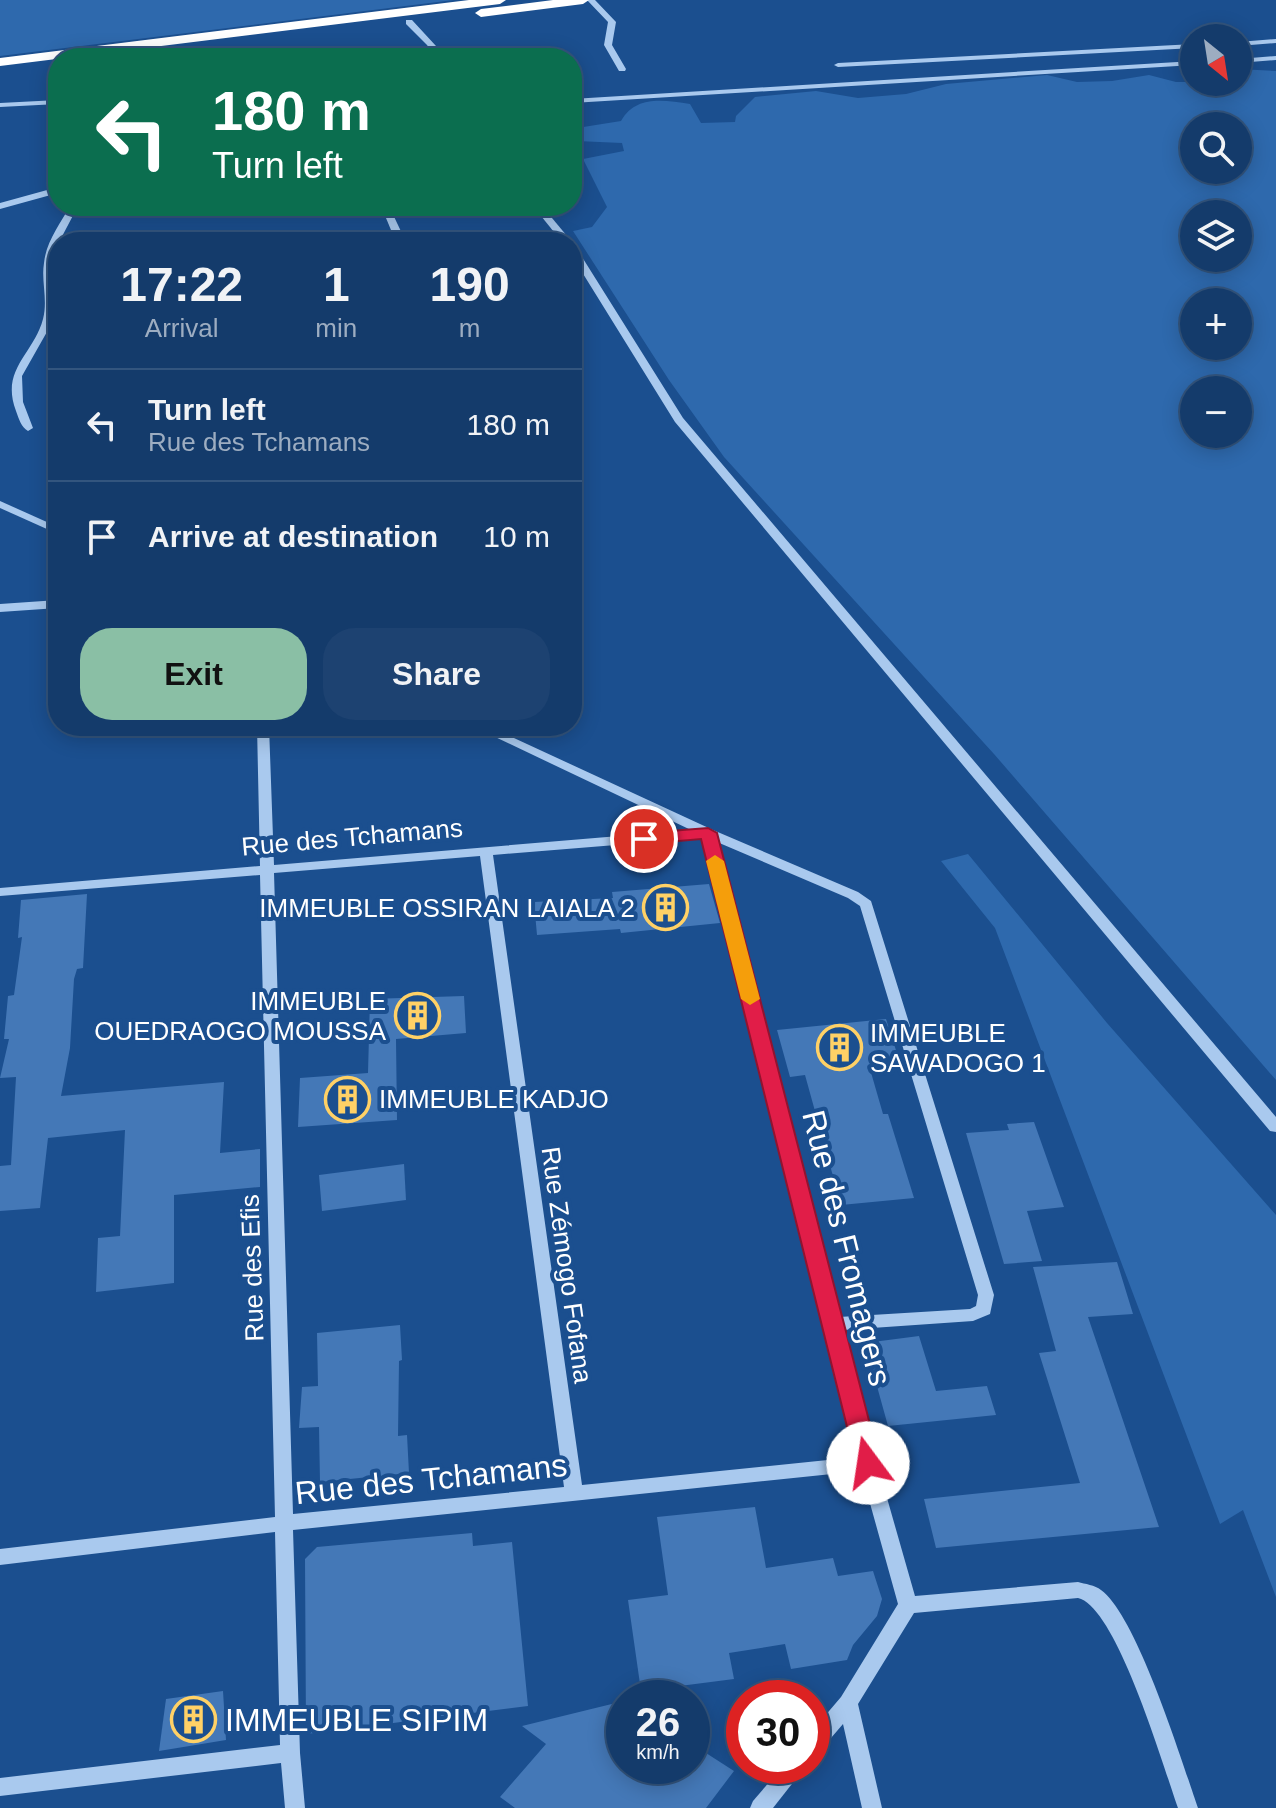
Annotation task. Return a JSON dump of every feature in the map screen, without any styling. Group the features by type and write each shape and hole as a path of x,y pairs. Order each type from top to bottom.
{"highway":[{"path":"113,48 500,0"},
{"path":"235,48 583,0"},
{"path":"0,62 48,56"},
{"path":"0,74 48,68"}],"street":[{"path":"591,0 612,22 608,45 622,69"},
{"path":"409,22 435,48"},
{"path":"1252,43 1276,41"},
{"path":"838,65 1180,47"},
{"path":"1252,60 1276,58"},
{"path":"582,100 1180,64"},
{"path":"0,105 48,103"},
{"path":"0,206 48,193"},
{"path":"545,216 559,232"},
{"path":"582,265 679,420 1276,1127"},
{"path":"28,428 18,402 17,376 48,318"},
{"path":"0,504 48,526"},
{"path":"0,608 48,605"},
{"name":"Rue des Efis","path":"263,736 290,1753 295,1808"},
{"path":"499,736 708,833 853,895 866,904 986,1295 984,1309 973,1315 834,1324"},
{"name":"Rue des Tchamans","path":"0,892 708,833"},
{"name":"Rue des Fromagers","path":"708,833 868,1463 908,1605"},
{"name":"Rue Zémogo Fofana","path":"486,852 574,1495"},
{"name":"Rue des Tchamans","path":"0,1557 285,1523 868,1463"},
{"path":"830,1724 848,1703 908,1605 1078,1590 1095,1596 1109,1612 1154,1708 1188,1808"},
{"path":"848,1703 872,1808"},
{"path":"0,1787 290,1753"},
{"path":"760,1808 781,1784"}],"shaded area":[{"path":"0,0 454,0 48,48 0,56"},
{"path":"1252,70 1276,71 1276,1080 994,754 724,457 669,380 582,245 582,232 573,231 592,227 607,207 583,159 624,151 622,143 582,141 582,127 621,121 642,103 690,104 701,123 735,122 736,116 755,97 816,91 858,98 906,94 946,84 1047,75 1077,82 1149,75 1180,82 1180,96 1252,96"},
{"path":"968,854 1107,1023 1276,1215 1276,1597 1243,1510 1220,1524 995,928 941,861"}],"building":[{"name":"IMMEUBLE OSSIRAN LAIALA 2","path":"709,884 720,923 621,933 620,929 537,935 534,902 613,898 612,892"},
{"path":"87,894 83,968 77,969 74,979 70,1048 61,1096 224,1082 220,1153 260,1149 260,1187 174,1195 174,1283 96,1292 98,1238 120,1236 125,1130 48,1138 40,1208 0,1211 0,1166 11,1165 16,1077 0,1078 9,1039 4,1039 8,996 14,995 22,937 18,938 21,900"},
{"path":"464,996 466,1033 396,1039 397,1120 298,1127 300,1078 368,1073 370,999"},
{"path":"886,1019 901,1066 870,1069 883,1114 888,1114 914,1198 841,1205 805,1075 790,1077 777,1030"},
{"path":"1034,1122 1064,1207 1027,1211 1042,1261 1004,1264 966,1133 1009,1130 1007,1124"},
{"path":"404,1164 406,1200 322,1211 319,1175"},
{"path":"1117,1262 1133,1314 1088,1317 1159,1527 936,1548 924,1499 1080,1483 1039,1353 1056,1351 1033,1267"},
{"path":"400,1325 402,1360 399,1361 398,1436 407,1435 409,1473 320,1482 319,1427 299,1428 302,1387 318,1386 317,1333"},
{"path":"919,1336 936,1391 987,1386 996,1415 888,1426 865,1343"},
{"path":"755,1507 766,1568 833,1558 838,1576 873,1571 882,1599 877,1616 853,1645 847,1660 791,1669 785,1644 729,1653 734,1679 710,1682 639,1680 628,1600 668,1595 657,1517"},
{"path":"472,1533 473,1546 512,1542 528,1706 306,1734 305,1559 317,1547"},
{"name":"IMMEUBLE SIPIM","path":"223,1691 226,1740 159,1751 166,1699"},
{"path":"606,1705 606,1784 710,1784 710,1756 726,1766 726,1782 706,1808 515,1808 500,1797 546,1744 522,1726"}],"slow traffic":[{"path":"715,861 750,999"}],"place":[{"name":"IMMEUBLE OSSIRAN LAIALA 2","path":"666,908"},
{"name":"IMMEUBLE OUEDRAOGO MOUSSA","path":"417,1016"},
{"name":"IMMEUBLE SAWADOGO 1","path":"839,1048"},
{"name":"IMMEUBLE KADJO","path":"348,1099"},
{"name":"IMMEUBLE SIPIM","path":"194,1720"}],"route":[{"path":"644,839 708,833 868,1463"}]}
